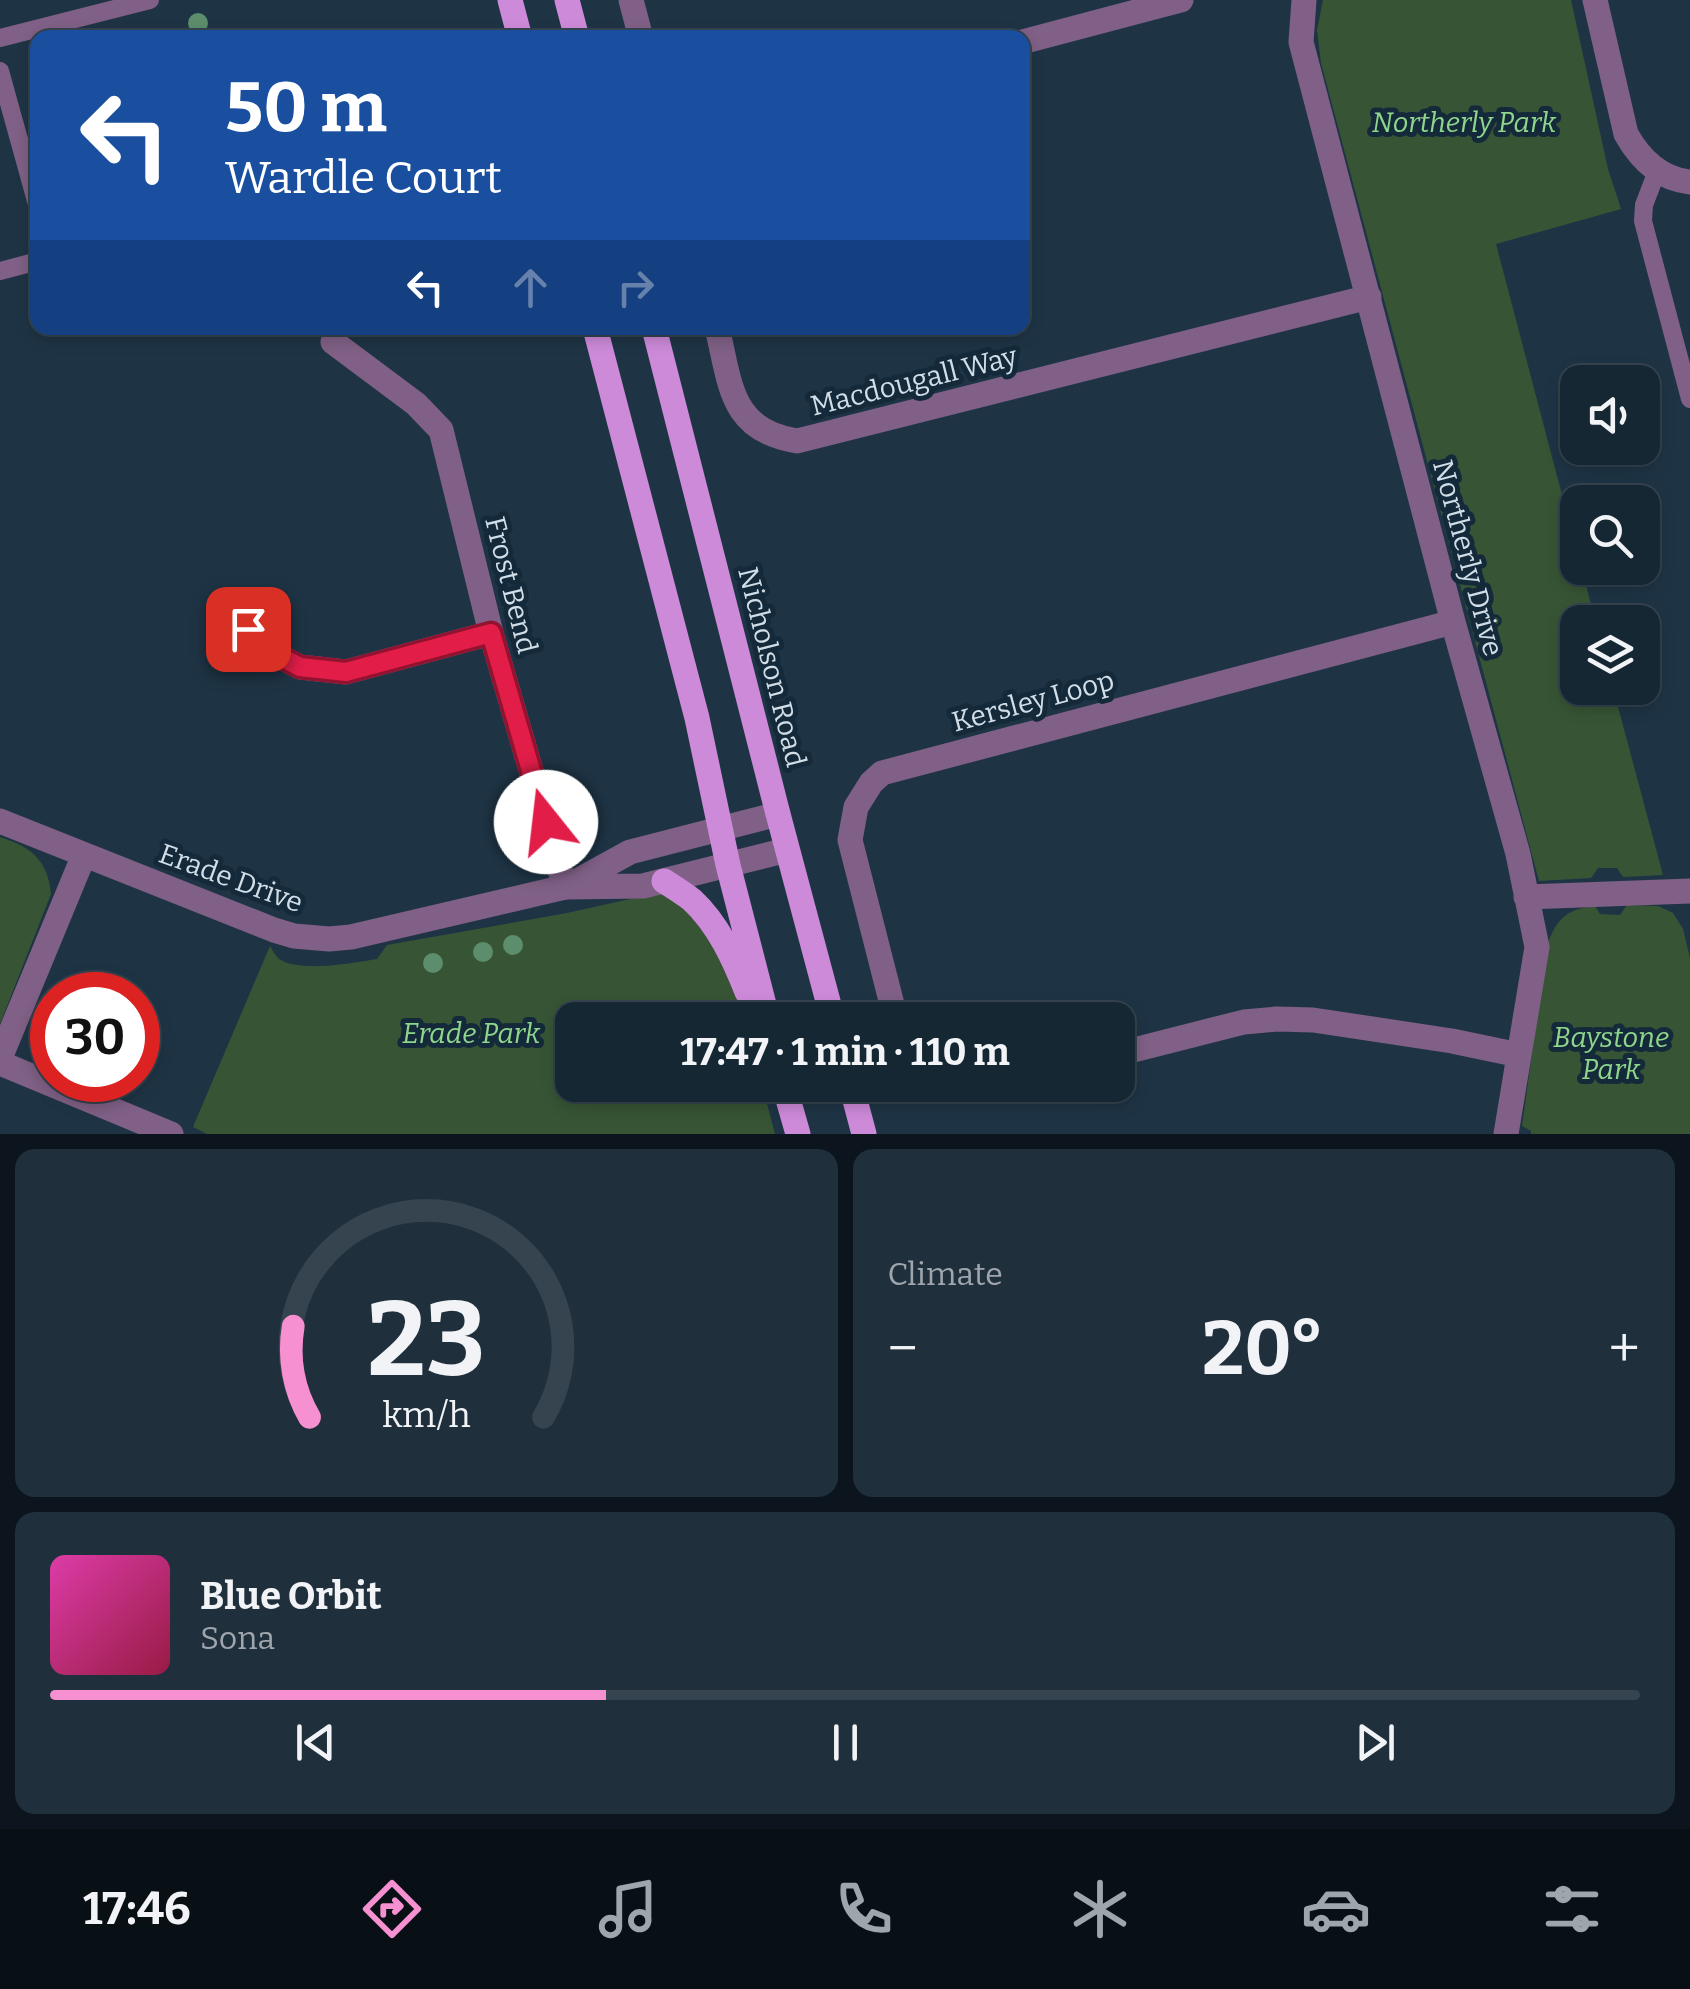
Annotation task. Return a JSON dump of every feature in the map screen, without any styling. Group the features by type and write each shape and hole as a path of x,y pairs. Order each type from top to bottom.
{"main road":[{"path":"510,0 518,30"},
{"path":"567,0 575,30"},
{"path":"597,335 698,718 728,865 763,1002"},
{"name":"Nicholson Road","path":"656,335 828,1002"},
{"path":"664,881 692,900 713,925 735,962 751,1002"},
{"path":"789,1102 798,1134"},
{"path":"856,1102 864,1134"}],"street":[{"path":"631,0 639,30"},
{"path":"1030,40 1181,0"},
{"name":"Northerly Drive","path":"1304,0 1301,42 1513,836 1537,947 1506,1134"},
{"path":"1595,0 1626,134 1657,171 1690,182"},
{"name":"Macdougall Way","path":"719,335 742,414 766,432 797,442 1369,297"},
{"name":"Frost Bend","path":"333,342 416,404 441,430 491,633 565,888"},
{"path":"222,604 275,654 300,667 346,672 491,633"},
{"name":"Kersley Loop","path":"891,1002 850,840 856,807 882,773 1454,622"},
{"name":"Erade Drive","path":"565,888 630,852 778,814"},
{"name":"Erade Drive","path":"0,821 274,930 329,939 369,934 565,888 639,887 787,850"},
{"path":"84,855 0,1060 170,1134"},
{"path":"1526,896 1690,890"},
{"path":"1135,1050 1244,1022 1277,1019 1330,1023 1519,1055"}],"lane":[{"path":"32,30 150,0"},
{"path":"0,38 30,30"},
{"path":"0,71 30,179"},
{"path":"1657,171 1642,220 1690,399"},
{"path":"0,270 30,263"}],"green space":[{"name":"Northerly Park","path":"1323,0 1571,0 1608,169 1621,209 1496,244 1560,487 1560,585 1586,585 1591,605 1560,605 1560,705 1618,705 1663,875 1623,877 1617,868 1598,868 1591,878 1539,881 1321,63 1317,30"},
{"path":"0,837 36,856 46,872 51,894 0,1024"},
{"name":"Erade Park","path":"657,893 687,905 731,976 739,1002 555,1002 555,1102 767,1102 775,1134 207,1134 193,1127 270,946 279,959 288,963 355,963 377,959 387,945"},
{"name":"Baystone Park","path":"1627,905 1658,906 1673,913 1683,929 1690,958 1690,1134 1531,1134 1522,1126 1547,945 1559,922 1577,910 1595,906 1600,914 1620,915"}],"route":[{"path":"248,629 275,654 300,667 346,672 491,633 546,822"}]}
